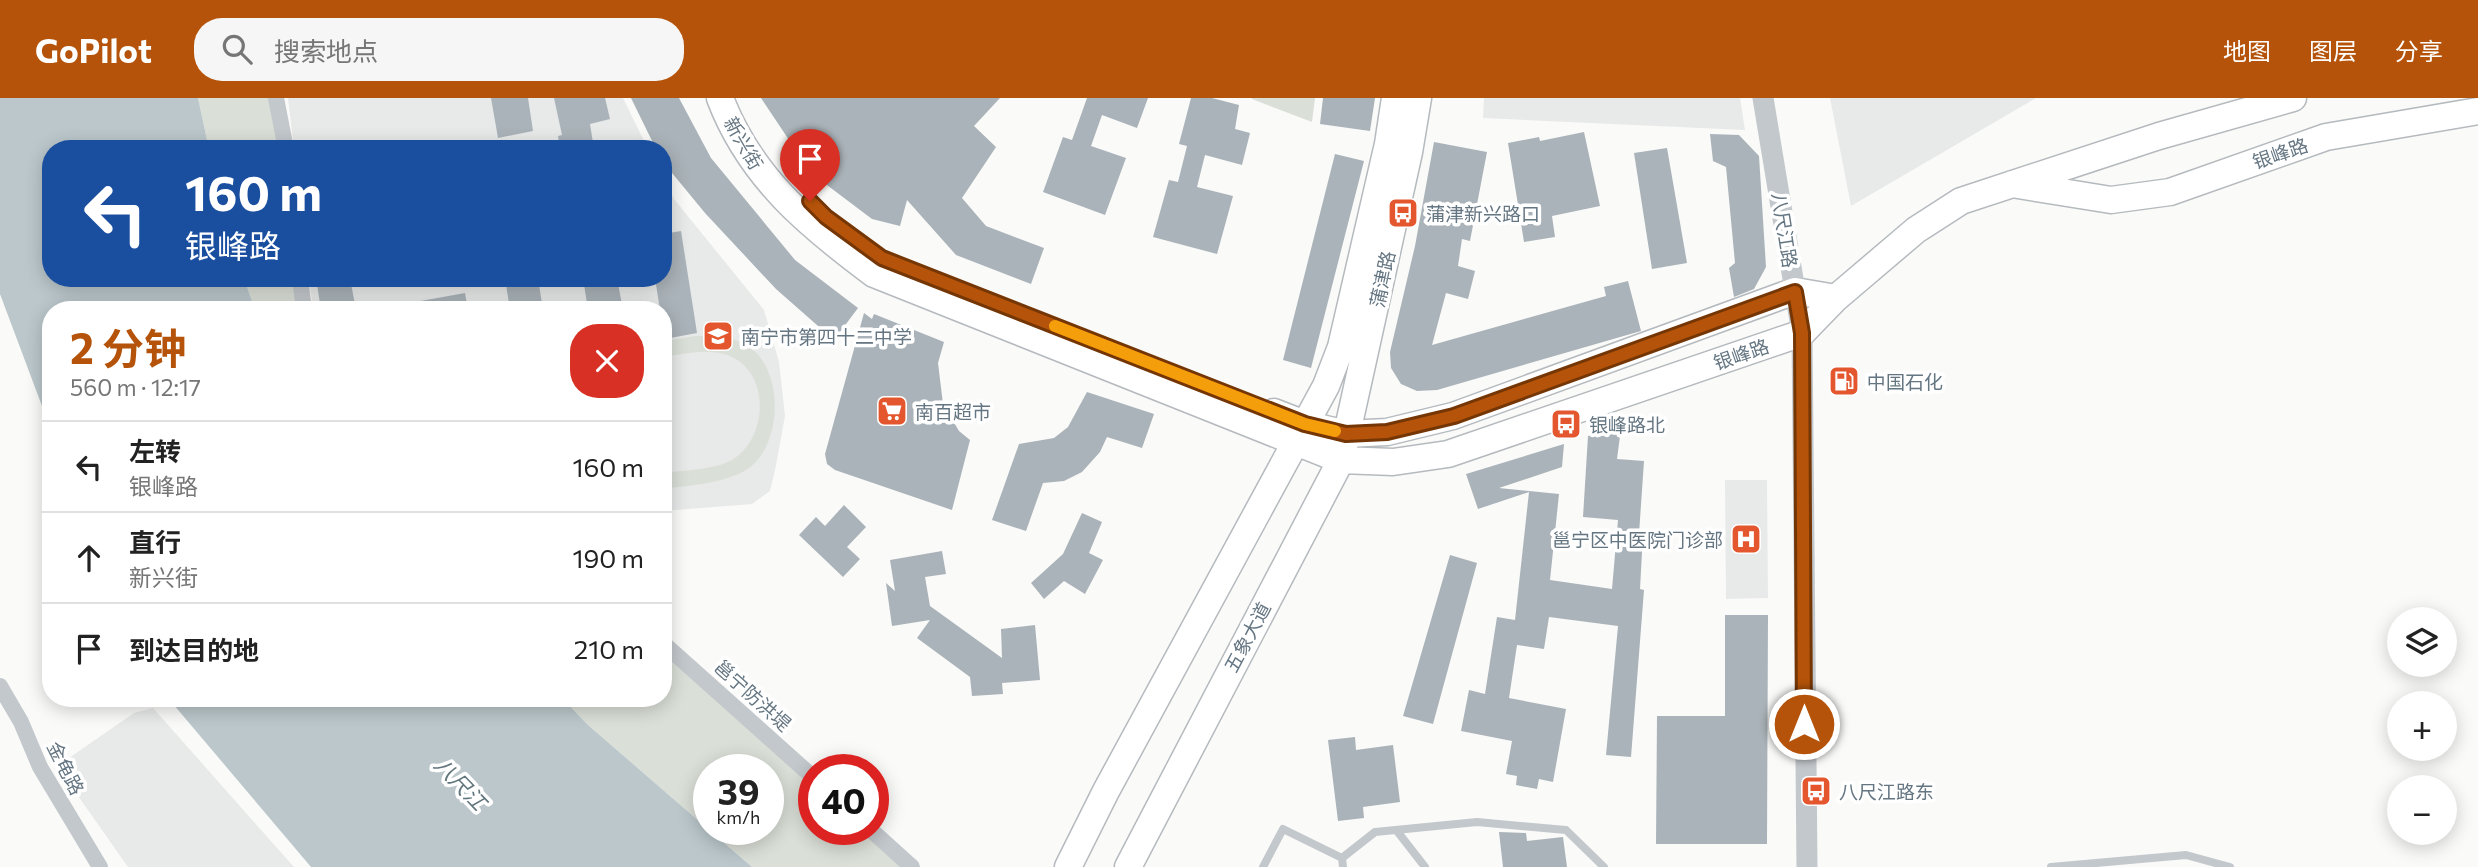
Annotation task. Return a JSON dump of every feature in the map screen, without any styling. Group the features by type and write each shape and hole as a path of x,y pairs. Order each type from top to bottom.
{"main road":[{"name":"新兴街","path":"720,98 765,180 814,230 874,274 1300,431"},
{"name":"新兴街","path":"739,98 779,169 826,217 882,258 1300,431"},
{"name":"蒲津路","path":"1300,431 1326,386 1341,347 1388,144 1395,98"},
{"name":"蒲津路","path":"1341,460 1404,178 1418,98"},
{"path":"1836,298 1916,230 1961,201 2007,183 2293,98"},
{"name":"银峰路","path":"2007,183 2111,200 2170,191 2326,138 2478,111"},
{"name":"银峰路","path":"1300,431 1346,434 1387,432 1454,416 1795,292 1836,298"},
{"name":"银峰路","path":"1341,460 1393,463 1448,454 1802,333 1836,298"},
{"path":"1068,867 1106,791 1300,431 1341,460"},
{"name":"五象大道","path":"1128,867 1341,460"}],"street":[{"path":"276,98 284,140"},
{"name":"八尺江路","path":"1763,98 1802,333 1807,867"},
{"name":"邕宁防洪堤","path":"672,651 798,764"},
{"name":"金龟路","path":"0,686 21,722 40,767 100,867"},
{"path":"888,845 912,867"}],"lane":[{"path":"1263,867 1283,829 1342,862 1375,832 1477,822 1566,830 1604,867"},
{"path":"1397,831 1425,867"},
{"path":"2051,867 2186,855 2231,867"}],"shaded area":[{"path":"198,98 276,98 284,140 207,140"},
{"path":"288,98 623,98 644,140 293,140"},
{"path":"1252,98 1315,98 1312,122 1252,99"},
{"path":"1484,98 1740,98 1745,130 1483,118"},
{"path":"1830,98 2036,98 1851,206"},
{"name":"南宁市第四十二中学","path":"672,195 764,310 779,362 785,416 770,491 752,504 672,510 672,301 312,301 310,287 672,287"},
{"path":"247,287 301,287 303,301 252,301"},
{"path":"696,336 736,340 760,357 768,372 775,408 773,427 758,459 737,475 672,488 672,472 725,463 744,450 753,436 760,405 758,389 752,375 741,363 727,355 711,352 672,356 672,340"},
{"name":"邕宁区中医院门诊部","path":"1725,480 1767,480 1768,598 1726,599"},
{"path":"672,651 798,764 798,845 888,845 912,867 752,867 726,845 784,845 784,754 693,754 693,816 571,707 672,707"},
{"path":"153,708 294,867 128,867 59,769 69,758 134,713"}],"water":[{"path":"0,98 198,98 207,140 42,140 42,287 247,287 252,301 42,301 42,406 0,294"},
{"name":"八尺江","path":"176,707 571,707 693,816 693,845 727,845 752,867 311,867"}],"building":[{"path":"491,98 528,98 533,131 498,138"},
{"path":"554,98 605,98 610,119 590,124 593,140 559,140 558,136 562,135"},
{"path":"631,98 679,98 711,158 795,260 858,308 834,340 776,289 705,213 672,173 672,140 652,140"},
{"path":"761,98 1000,98 974,126 996,147 962,198 986,226 1044,248 1031,284 956,255 907,200 900,226 872,219 811,173"},
{"path":"1087,98 1148,98 1137,128 1102,115 1091,146 1126,158 1105,215 1043,192 1063,137 1072,140"},
{"path":"1191,98 1212,98 1239,105 1235,129 1250,133 1242,165 1205,155 1197,187 1233,196 1217,254 1153,237 1169,180 1178,182 1187,146 1179,144"},
{"path":"1323,98 1375,98 1370,131 1320,124"},
{"path":"1584,132 1600,206 1552,216 1555,237 1524,242 1508,143 1539,137 1540,141"},
{"path":"1710,134 1739,135 1759,156 1766,267 1754,289 1734,297 1729,268 1735,263 1726,167 1713,161"},
{"path":"1434,142 1487,152 1470,241 1462,239 1458,266 1475,271 1468,299 1446,293 1432,345 1606,296 1604,287 1628,281 1641,331 1437,390 1417,391 1401,384 1391,368 1390,352 1415,246"},
{"path":"1667,148 1687,263 1652,269 1634,153"},
{"path":"1335,154 1364,161 1311,368 1283,360"},
{"path":"681,231 697,333 672,338 672,301 659,301 656,287 672,287 672,232"},
{"path":"317,287 352,287 354,301 320,301"},
{"path":"506,287 539,287 542,301 509,301"},
{"path":"584,287 619,287 621,301 587,301"},
{"path":"465,293 466,301 421,301"},
{"name":"南百超市","path":"864,313 872,319 874,314 944,342 938,363 943,404 959,431 970,440 952,510 835,470 827,464 825,454"},
{"path":"1087,392 1154,414 1142,448 1107,437 1100,452 1082,472 1064,481 1043,483 1026,531 992,520 1019,444 1054,438 1068,427"},
{"path":"1617,427 1620,436 1617,459 1644,461 1639,534 1643,534 1640,589 1644,590 1631,757 1606,755 1618,626 1549,617 1544,649 1517,645 1509,698 1566,709 1553,782 1539,779 1537,789 1516,785 1517,776 1506,774 1512,741 1461,731 1469,690 1485,694 1497,617 1515,620 1529,492 1478,509 1466,474 1564,444 1562,467 1499,488 1559,494 1550,580 1612,589 1618,520 1583,517 1588,436"},
{"path":"844,505 866,527 847,547 860,559 843,577 799,535 816,517 825,526"},
{"path":"1082,513 1102,522 1089,553 1103,560 1085,594 1064,581 1044,599 1031,583 1063,554"},
{"path":"942,551 946,574 925,577 930,606 1002,658 1001,629 1035,625 1040,680 1002,683 1003,694 972,696 970,677 917,638 930,620 892,626 886,583 895,591 890,560"},
{"path":"1450,555 1477,563 1433,724 1403,716"},
{"path":"1725,615 1768,615 1767,844 1656,844 1657,716 1725,716"},
{"path":"1355,737 1356,750 1393,745 1400,802 1363,807 1364,818 1338,821 1328,740"},
{"path":"1499,832 1526,833 1527,841 1563,837 1567,867 1503,867"}],"slow traffic":[{"path":"1055,326 1305,424 1335,431"}],"place":[{"name":"蒲津新兴路口","path":"1403,213"},
{"name":"南宁市第四十二中学","path":"718,336"},
{"name":"中国石化","path":"1844,381"},
{"name":"南百超市","path":"892,411"},
{"name":"银峰路北","path":"1566,424"},
{"name":"邕宁区中医院门诊部","path":"1746,539"},
{"name":"八尺江路东","path":"1816,791"}],"route":[{"path":"810,201 826,217 882,258 1305,424 1346,434 1387,432 1454,416 1795,292 1802,333 1804,724"}]}
